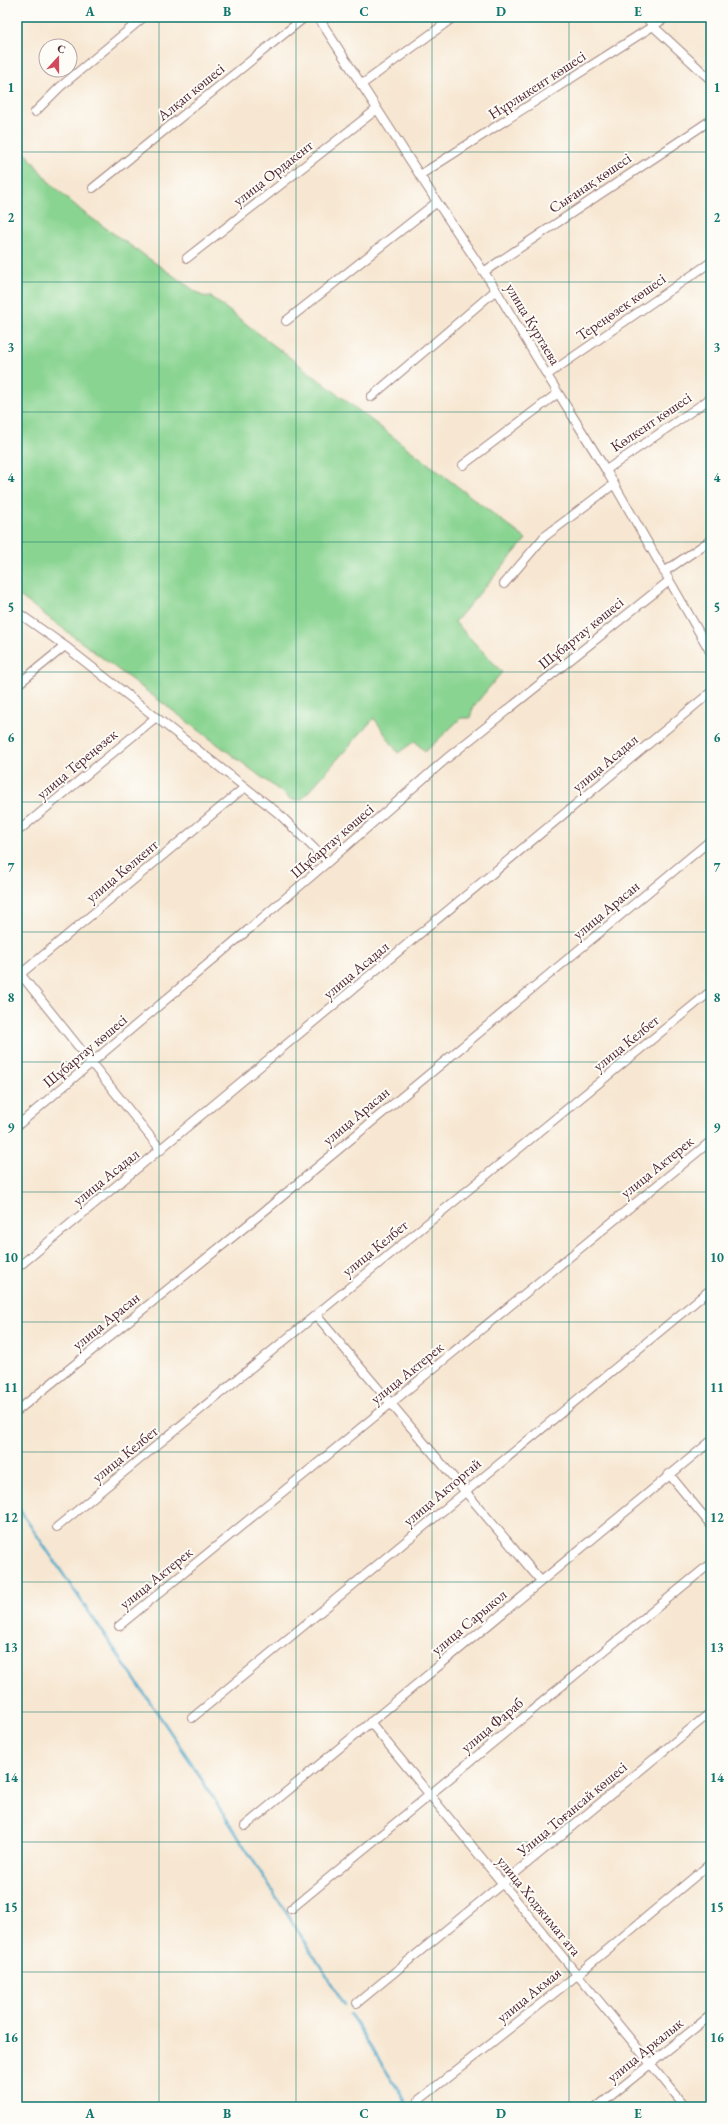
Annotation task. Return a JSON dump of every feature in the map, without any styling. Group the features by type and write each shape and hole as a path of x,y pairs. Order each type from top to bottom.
{"street":[{"path":"36,112 60,87 144,17"},
{"name":"Алқап көшесі","path":"93,188 305,17"},
{"name":"улица Куртаева","path":"318,17 437,202 496,290 606,470 668,581 711,653"},
{"path":"361,85 454,17"},
{"path":"646,17 653,26 711,80"},
{"name":"Нұрлыкент көшесі","path":"420,175 667,17"},
{"name":"улица Ордакент","path":"187,258 377,109"},
{"name":"Сығанақ көшесі","path":"484,271 711,120"},
{"path":"286,321 437,202"},
{"name":"Тереңөзек көшесі","path":"547,375 711,262"},
{"path":"371,397 496,290"},
{"path":"463,465 558,393"},
{"name":"Көлкент көшесі","path":"606,470 711,398"},
{"path":"504,584 544,537 614,484"},
{"path":"664,572 711,540"},
{"name":"Шұбартау көшесі","path":"17,1126 92,1064 446,759 668,581"},
{"path":"17,612 64,646 278,813 328,862"},
{"path":"17,685 64,646"},
{"name":"улица Асадал","path":"17,1268 711,692"},
{"name":"улица Тереңөзек","path":"17,832 155,718"},
{"name":"улица Көлкент","path":"18,974 245,787"},
{"name":"улица Арасан","path":"17,1411 250,1223 711,840"},
{"path":"18,974 161,1150"},
{"name":"улица Келбет","path":"57,1527 711,991"},
{"name":"улица Актерек","path":"119,1626 711,1141"},
{"name":"улица Акторгай","path":"192,1718 466,1490 711,1290"},
{"path":"316,1315 466,1490 541,1581"},
{"name":"улица Сарыкол","path":"245,1826 669,1474 711,1441"},
{"path":"669,1474 711,1525"},
{"name":"улица Фараб","path":"291,1909 711,1563"},
{"name":"Улица Тоғансай көшесі","path":"357,2003 711,1712"},
{"name":"улица Ходжимат ата","path":"370,1722 504,1883 577,1975 686,2107"},
{"name":"улица Акмая","path":"419,2100 577,1975 711,1863"},
{"name":"улица Аркалык","path":"597,2107 711,2015"}],"green space":[{"path":"17,142 48,181 83,212 202,296 211,297 526,539 455,622 502,672 473,707 470,718 461,718 425,752 415,741 398,753 374,718 302,799 292,800 17,594"}],"waterway":[{"path":"17,1506 188,1758 345,2005"},
{"path":"350,2014 406,2102"}]}
